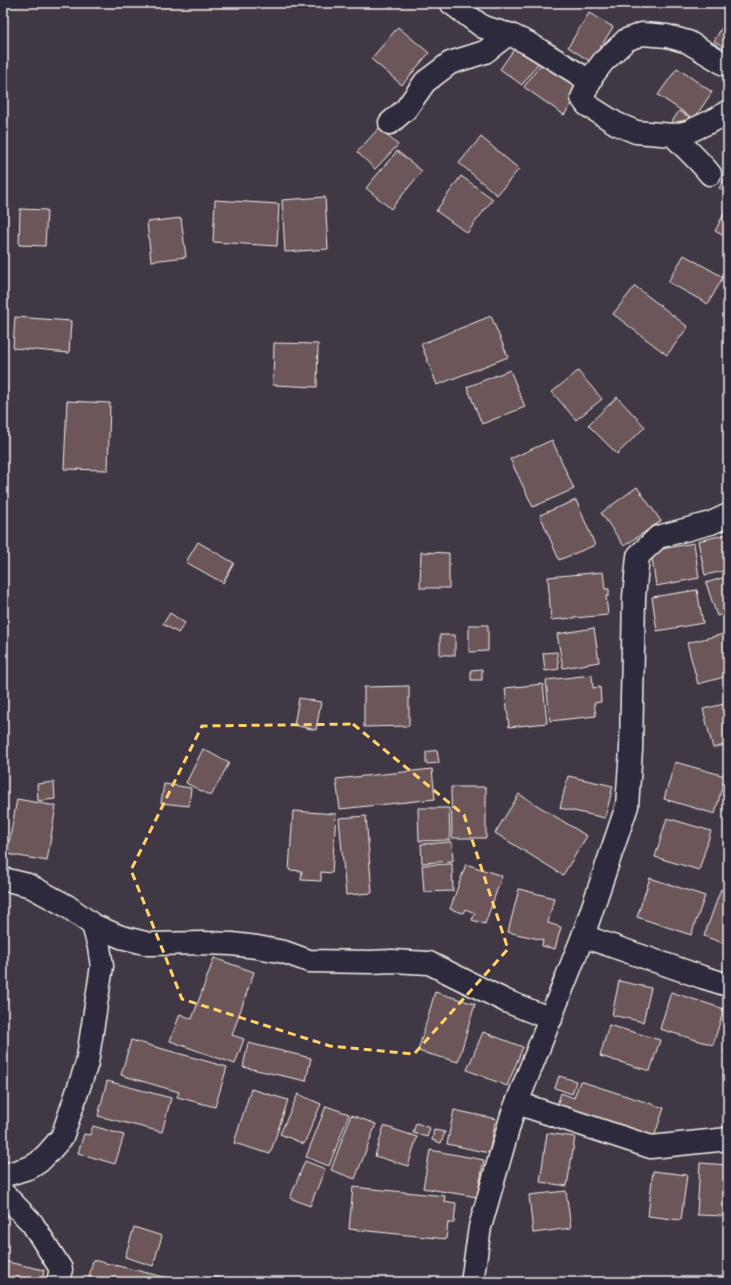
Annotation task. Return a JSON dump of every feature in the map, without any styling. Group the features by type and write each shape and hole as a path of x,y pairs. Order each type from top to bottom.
{"street":[{"path":"451,3 483,27 508,34 528,43 580,75 589,83"},
{"path":"390,123 406,109 425,82 450,63 485,52 508,34"},
{"path":"727,112 718,118 688,132 673,135 636,132 617,124 587,105 582,98 593,75 603,62 626,40 642,34 667,36 688,42 728,66"},
{"path":"673,135 710,174"},
{"path":"472,1282 480,1227 512,1115 583,936 627,806 631,750 634,597 638,556 658,537 711,522 728,515"},
{"path":"3,879 28,885 67,906 94,925 122,937 150,944 232,944 257,947 284,952 309,961 392,961 429,963 506,1001 551,1018"},
{"path":"3,1178 6,1175 31,1167 39,1162 62,1137 87,1063 101,973 102,966 94,925"},
{"path":"583,936 702,978 728,985"},
{"path":"517,1103 651,1147 728,1139"},
{"path":"3,1193 32,1223 61,1269 58,1282"}],"highlighted area":[{"path":"353,724 464,815 508,949 414,1054 330,1046 182,999 131,870 202,726"}],"building":[{"path":"589,13 613,27 591,62 568,47"},
{"path":"728,17 728,49 714,41"},
{"path":"3,18 7,31 3,32"},
{"path":"398,27 429,53 402,85 371,59"},
{"path":"520,41 542,58 522,85 500,69"},
{"path":"546,57 585,85 564,115 524,87"},
{"path":"677,68 712,92 694,119 658,95"},
{"path":"679,111 690,117 682,130 671,123"},
{"path":"379,128 398,145 375,169 357,152"},
{"path":"481,137 519,169 497,195 459,163"},
{"path":"397,151 422,171 391,209 366,188"},
{"path":"461,176 493,199 467,233 436,211"},
{"path":"724,179 728,181 728,193 719,188"},
{"path":"325,197 328,249 285,252 282,200"},
{"path":"215,200 279,204 277,246 213,242"},
{"path":"728,206 728,238 715,231"},
{"path":"20,209 47,210 45,246 19,245"},
{"path":"181,218 186,257 151,261 147,222"},
{"path":"684,255 723,277 708,304 668,282"},
{"path":"635,286 688,327 667,355 613,314"},
{"path":"491,316 508,357 437,385 421,344"},
{"path":"15,317 71,321 69,353 13,348"},
{"path":"274,343 318,344 317,387 273,385"},
{"path":"510,370 525,407 482,424 467,387"},
{"path":"578,371 602,399 576,420 552,392"},
{"path":"617,397 645,427 617,454 588,425"},
{"path":"67,401 110,403 108,470 64,469"},
{"path":"552,440 574,489 533,507 510,459"},
{"path":"637,487 661,521 624,546 601,513"},
{"path":"576,500 595,545 559,560 540,515"},
{"path":"728,534 728,570 705,575 698,541"},
{"path":"198,542 234,563 223,583 186,562"},
{"path":"694,543 699,578 656,586 651,551"},
{"path":"421,552 449,553 449,588 420,588"},
{"path":"603,572 605,589 609,589 609,596 606,596 608,615 551,620 548,577"},
{"path":"728,576 728,612 717,616 706,583"},
{"path":"697,590 703,623 657,631 652,597"},
{"path":"170,613 185,623 178,633 163,624"},
{"path":"469,625 488,625 488,651 469,652"},
{"path":"594,628 599,662 563,668 557,634"},
{"path":"728,633 728,676 698,684 687,643"},
{"path":"440,635 455,635 455,655 440,655"},
{"path":"557,652 559,669 545,671 543,653"},
{"path":"482,669 482,680 471,680 471,670"},
{"path":"592,675 593,688 600,687 601,702 594,703 596,716 550,721 546,680"},
{"path":"543,684 547,723 509,727 505,688"},
{"path":"409,686 409,726 364,727 364,687"},
{"path":"299,698 321,702 316,730 294,725"},
{"path":"728,703 728,744 713,748 703,709"},
{"path":"203,749 229,763 211,796 186,783"},
{"path":"437,750 439,763 426,764 426,752"},
{"path":"675,762 725,776 715,814 664,799"},
{"path":"432,769 435,799 340,809 336,779"},
{"path":"568,776 613,786 605,818 560,808"},
{"path":"54,782 55,799 38,801 37,784"},
{"path":"164,784 191,788 189,806 161,803"},
{"path":"451,787 486,787 486,838 452,838"},
{"path":"519,794 587,836 563,875 495,833"},
{"path":"17,799 56,806 47,861 7,854"},
{"path":"418,808 449,808 450,840 419,841"},
{"path":"293,811 336,814 332,873 321,872 321,881 301,880 302,871 289,870"},
{"path":"366,816 372,893 346,895 339,818"},
{"path":"667,818 711,831 699,870 655,857"},
{"path":"452,842 453,861 422,863 421,844"},
{"path":"452,864 453,891 424,892 422,865"},
{"path":"466,864 502,876 485,924 472,920 475,913 465,909 463,913 450,909"},
{"path":"650,878 705,896 691,935 637,917"},
{"path":"519,889 554,898 548,923 561,927 555,949 542,946 543,940 508,932"},
{"path":"721,889 728,892 728,945 704,936"},
{"path":"214,958 254,972 232,1035 244,1039 235,1064 170,1041 180,1014 192,1019"},
{"path":"619,981 651,988 643,1022 612,1015"},
{"path":"435,992 475,1004 458,1062 418,1051"},
{"path":"671,992 724,1009 713,1045 660,1029"},
{"path":"609,1025 660,1040 650,1071 600,1056"},
{"path":"483,1032 523,1047 507,1086 467,1070"},
{"path":"131,1040 227,1067 215,1107 177,1097 179,1092 121,1075"},
{"path":"728,1041 728,1055 724,1053"},
{"path":"248,1043 311,1058 306,1081 243,1067"},
{"path":"559,1076 576,1081 572,1094 555,1088"},
{"path":"107,1081 171,1098 162,1132 98,1116"},
{"path":"580,1081 664,1108 652,1143 555,1111 561,1093 574,1098"},
{"path":"251,1089 288,1100 270,1154 234,1143"},
{"path":"298,1094 321,1104 304,1144 280,1134"},
{"path":"326,1106 349,1114 329,1166 306,1157"},
{"path":"454,1110 496,1119 489,1153 447,1144"},
{"path":"351,1115 376,1124 355,1179 331,1170"},
{"path":"416,1123 430,1128 427,1137 413,1133"},
{"path":"93,1126 124,1135 115,1164 78,1153 84,1134 90,1135"},
{"path":"384,1126 417,1137 408,1166 375,1156"},
{"path":"434,1130 445,1132 441,1143 432,1140"},
{"path":"547,1133 575,1137 567,1186 540,1182"},
{"path":"430,1150 484,1160 477,1197 423,1188"},
{"path":"305,1161 325,1169 310,1206 290,1198"},
{"path":"700,1163 728,1165 725,1216 697,1215"},
{"path":"653,1171 687,1175 681,1220 648,1216"},
{"path":"353,1187 445,1196 444,1201 456,1203 454,1223 448,1223 446,1239 349,1229"},
{"path":"566,1191 571,1228 533,1233 529,1195"},
{"path":"134,1227 162,1236 153,1266 125,1257"},
{"path":"93,1260 185,1282 88,1282"},
{"path":"3,1261 44,1270 42,1282 3,1282"},
{"path":"214,1277 241,1282 213,1282"}]}
